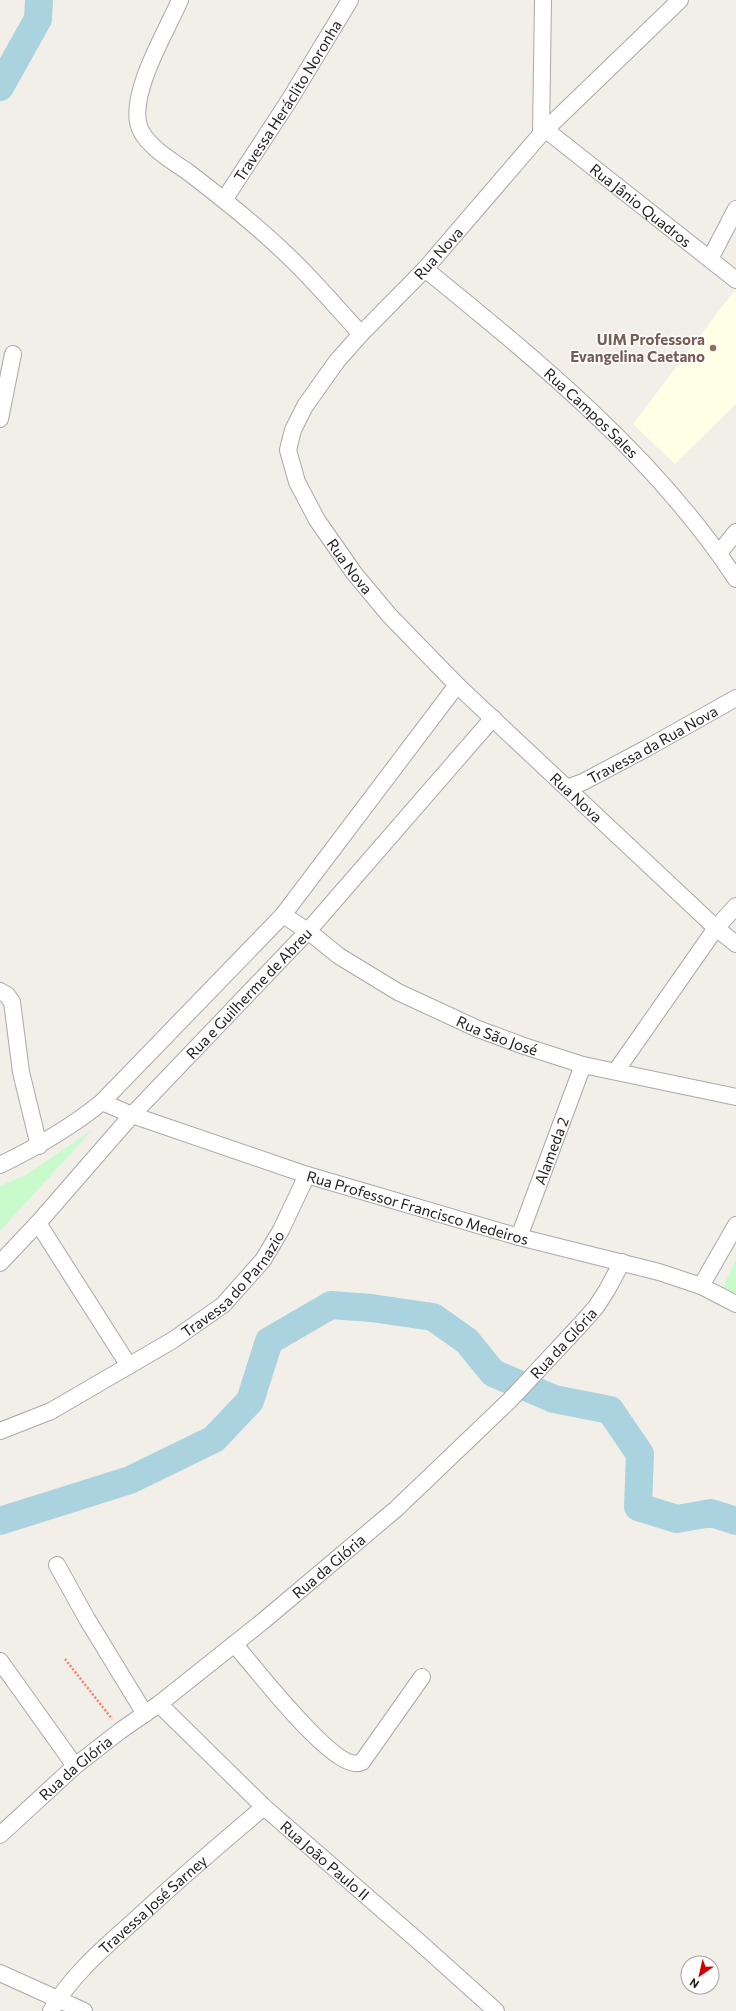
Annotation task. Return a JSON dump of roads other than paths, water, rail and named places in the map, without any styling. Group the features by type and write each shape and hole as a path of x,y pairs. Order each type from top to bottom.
{"street":[{"path":"180,0 148,72 139,98 137,113 139,129 160,152 224,200 287,254 361,334"},
{"name":"Travessa Heráclito Noronha","path":"224,200 282,112 350,0"},
{"path":"543,0 543,132"},
{"name":"Rua Nova","path":"680,0 543,132 425,269 361,334 337,361 305,406 293,430 288,450 291,465 305,500 354,573 389,615 457,685 716,928 736,944"},
{"name":"Rua Jânio Quadros","path":"543,132 736,280"},
{"path":"710,259 736,209"},
{"name":"Rua Campos Sales","path":"425,269 510,340 610,430 667,490 719,553 736,579"},
{"path":"0,419 12,354"},
{"path":"719,553 736,532"},
{"name":"Rua e Guilherme de Abreu","path":"0,1165 39,1146 81,1119 102,1102 283,915 457,685"},
{"name":"Travessa da Rua Nova","path":"567,788 584,782 736,698"},
{"name":"Rua e Guilherme de Abreu","path":"0,1263 38,1223 132,1115 308,931 493,718"},
{"path":"616,1072 716,928 736,906"},
{"name":"Rua São José","path":"283,915 308,931 339,956 368,975 434,1010 524,1046 583,1065 736,1097"},
{"path":"0,991 7,995 12,1002 21,1072 39,1146"},
{"name":"Alameda 2","path":"519,1237 583,1065"},
{"name":"Rua Professor Francisco Medeiros","path":"102,1102 132,1115 307,1175 519,1237 622,1262 701,1286 736,1304"},
{"name":"Travessa do Parnazio","path":"0,1431 51,1411 173,1340 223,1305 263,1260 281,1230 307,1175"},
{"path":"38,1223 129,1366"},
{"path":"701,1286 736,1225"},
{"name":"Rua da Glória","path":"0,1836 75,1766 120,1731 159,1704 234,1644 396,1509 510,1400 596,1306 607,1290 622,1262"},
{"path":"57,1565 87,1619 145,1714"},
{"path":"234,1644 317,1739 333,1753 353,1764 362,1762 422,1677"},
{"path":"0,1661 75,1766"},
{"name":"Rua João Paulo II","path":"159,1704 264,1807 496,2011"},
{"name":"Travessa José Sarney","path":"54,2005 79,1973 110,1942 264,1807"},
{"path":"0,1973 54,2005 84,2011"}],"waterway":[{"path":"0,87 38,19 39,0"},
{"path":"0,1521 130,1480 214,1439 250,1401 269,1341 331,1305 371,1308 433,1317 467,1341 493,1373 554,1399 610,1410 640,1454 638,1507 677,1519 711,1513 736,1521"}],"place":[{"name":"UIM Professora Evangelina Caetano","path":"713,348"}]}
